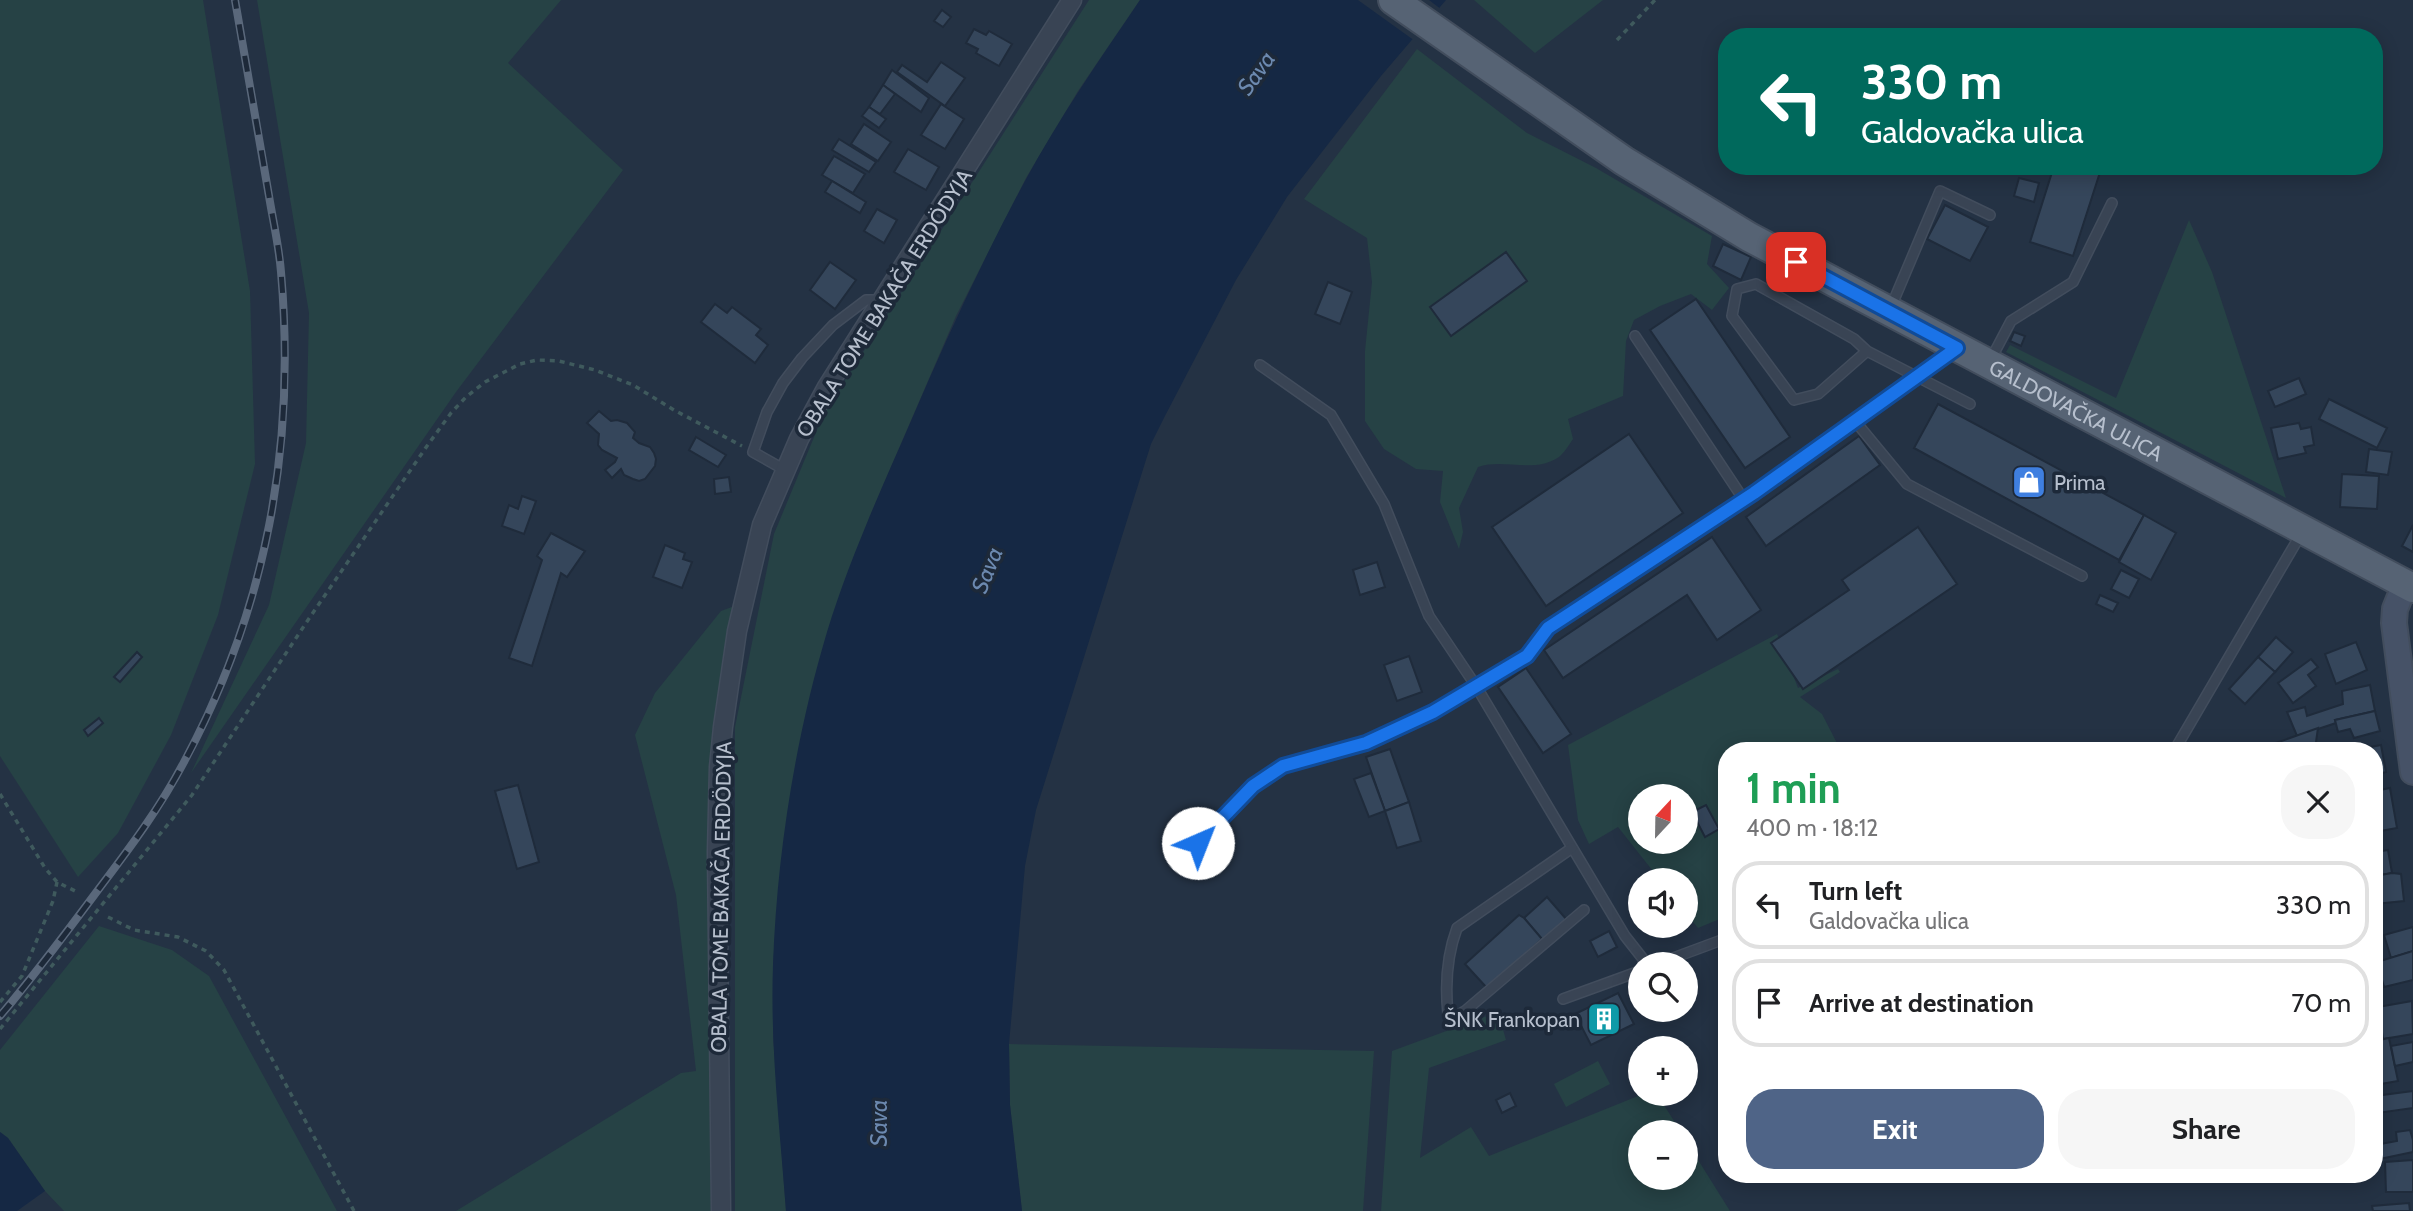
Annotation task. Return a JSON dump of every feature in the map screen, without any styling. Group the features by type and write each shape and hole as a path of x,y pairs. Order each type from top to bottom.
{"main road":[{"name":"GALDOVAČKA ULICA","path":"1393,0 1560,118 1749,237 2409,586"},
{"path":"2409,586 2395,609 2394,623 2413,772"}],"street":[{"name":"OBALA TOME BAKAČA ERDÖDYJA","path":"721,1211 717,952 719,767 730,671 747,582 762,525 817,404 1072,0"}],"lane":[{"path":"1889,312 1940,191 1990,215"},
{"path":"1989,364 2011,321 2073,282 2112,203"},
{"path":"1867,351 1818,394 1794,400 1732,316 1737,289 1756,284 1854,339 1867,351 1970,404"},
{"path":"785,470 753,452 767,412 783,383 833,325 866,300 881,300"},
{"path":"1635,336 1744,500"},
{"path":"1198,843 1253,786 1283,766 1366,743 1433,712 1527,656 1548,628 1744,500 1957,348"},
{"path":"1260,365 1331,415 1384,504 1429,616 1476,686 1625,936 1638,952"},
{"path":"1855,421 1908,484 2082,576"},
{"path":"2179,742 2303,529"},
{"path":"1572,848 1457,928 1451,943 1446,989 1448,1014 1456,1016 1465,1011 1584,910"},
{"path":"1689,952 1718,941"},
{"path":"1563,999 1628,975"}],"path":[{"path":"1617,40 1655,0"},
{"path":"0,1029 192,795 427,446 451,413 485,382 520,364 537,360 559,361 596,370 633,385 753,452"},
{"path":"0,794 45,868 57,882 75,891"},
{"path":"0,1002 22,976 53,901 57,882"},
{"path":"108,917 134,930 178,937 206,951 224,970 354,1211"}],"green space":[{"path":"0,0 203,0 250,291 255,464 218,615 171,735 118,833 78,877 0,756"},
{"path":"257,0 561,0 508,63 623,170 456,392 191,773 269,605 306,443 309,313"},
{"path":"1089,0 1140,0 1078,91 1026,178 956,316 869,518 787,826 780,882 773,964 773,1036 786,1211 735,1211 735,727 774,534 824,413"},
{"path":"1474,0 1603,0 1535,53"},
{"path":"1417,49 1527,133 1596,168 1712,236 1707,264 1729,288 1712,310 1691,294 1634,320 1626,341 1623,396 1568,419 1573,439 1559,457 1539,464 1478,467 1459,508 1463,532 1459,549 1440,502 1443,471 1416,469 1384,449 1365,421 1365,351 1372,282 1367,238 1304,199"},
{"path":"2189,220 2212,272 2286,498 2006,352 2010,345 2116,398"},
{"path":"740,604 718,734 717,1211 456,1211 681,1073 696,1071 676,895 635,735 655,693 721,611"},
{"path":"1777,634 1798,688 1838,669 1840,672 1800,697 1822,714 1836,742 1718,742 1718,920 1698,928 1698,868 1650,868 1639,854 1698,854 1698,784 1628,784 1628,840 1618,827 1589,844 1578,820 1568,745"},
{"path":"99,926 172,950 209,976 337,1211 64,1211 45,1191 8,1138 0,1132 0,1050"},
{"path":"1498,1012 1506,1040 1429,1068 1420,1158 1471,1127 1489,1156 1628,1100 1628,1106 1665,1106 1673,1120 1628,1120 1628,1190 1698,1190 1698,1160 1730,1211 1381,1211 1392,1051"},
{"path":"1009,1044 1374,1051 1363,1211 1022,1211 1010,1105"},
{"path":"1598,1061 1610,1084 1566,1107 1554,1084"}],"water":[{"name":"Sava","path":"1140,0 1446,0 1381,76 1287,197 1236,280 1151,444 1036,810 1025,866 1009,1044 1010,1105 1022,1211 786,1211 773,1026 775,923 783,839 797,755 827,632 845,578 877,499 951,330 994,240 1052,134"},
{"path":"0,1132 8,1138 45,1191 17,1211 0,1211"}],"pier":[{"path":"1358,0 1429,0 1442,10 1415,41"}],"building":[{"path":"942,10 951,17 943,27 934,21"},
{"path":"974,29 986,35 989,31 1012,44 999,66 976,53 978,49 966,43"},
{"path":"941,62 965,78 945,106 897,72 902,65 927,82"},
{"path":"892,70 929,98 921,112 883,85"},
{"path":"883,85 895,94 880,114 869,107"},
{"path":"941,104 964,119 945,149 921,135"},
{"path":"869,107 886,119 879,128 862,116"},
{"path":"864,124 891,142 878,161 851,144"},
{"path":"839,139 876,162 869,172 832,150"},
{"path":"908,149 939,167 926,190 894,172"},
{"path":"834,156 865,174 853,193 822,175"},
{"path":"2051,175 2099,175 2073,256 2030,242"},
{"path":"2019,178 2039,183 2034,202 2014,196"},
{"path":"832,181 866,202 860,213 825,192"},
{"path":"1945,205 1988,227 1970,261 1927,239"},
{"path":"877,209 897,220 884,243 864,231"},
{"path":"1723,244 1751,257 1741,280 1713,266"},
{"path":"1506,252 1527,281 1451,336 1430,307"},
{"path":"830,262 856,280 835,309 810,290"},
{"path":"1328,282 1352,292 1340,324 1315,314"},
{"path":"1696,299 1790,437 1745,468 1650,330"},
{"path":"715,304 727,313 732,307 761,329 756,335 768,345 755,363 701,322"},
{"path":"2014,332 2025,336 2021,346 2010,341"},
{"path":"2299,378 2306,394 2275,407 2268,391"},
{"path":"2329,399 2387,428 2377,448 2319,419"},
{"name":"Prima","path":"1938,404 2144,515 2119,560 1914,448"},
{"path":"599,411 611,421 627,423 635,432 633,438 650,447 656,459 655,466 645,479 633,479 624,475 621,469 612,478 605,470 617,458 602,450 598,445 599,434 587,423"},
{"path":"2299,423 2301,429 2311,427 2314,445 2304,447 2306,453 2278,459 2271,428"},
{"path":"1629,434 1683,513 1546,606 1492,527"},
{"path":"1859,436 1880,465 1766,546 1746,517"},
{"path":"696,437 726,455 718,467 689,450"},
{"path":"2369,449 2392,452 2388,475 2366,472"},
{"path":"2342,474 2379,476 2377,509 2340,507"},
{"path":"729,477 731,492 715,494 714,479"},
{"path":"522,496 536,501 524,534 502,526 509,505 518,509"},
{"path":"2144,515 2176,533 2151,580 2119,562"},
{"path":"2413,525 2413,552 2402,546"},
{"path":"1918,527 1957,584 1803,689 1771,643 1849,590 1842,580"},
{"path":"551,533 585,551 567,577 561,573 532,666 509,658 542,560 537,556"},
{"path":"1712,537 1761,610 1717,640 1687,595 1563,678 1544,650"},
{"path":"665,545 685,553 683,559 692,562 682,588 653,577"},
{"path":"1377,562 1385,587 1360,595 1353,570"},
{"path":"2121,570 2139,579 2129,598 2111,589"},
{"path":"2100,595 2118,603 2113,612 2096,604"},
{"path":"2276,637 2293,652 2275,672 2258,657"},
{"path":"2356,642 2367,670 2336,684 2325,654"},
{"path":"137,652 142,657 120,682 114,677"},
{"path":"1409,656 1422,692 1397,701 1384,665"},
{"path":"2258,657 2275,672 2245,704 2229,689"},
{"path":"2311,659 2318,667 2308,675 2316,686 2293,703 2278,683"},
{"path":"1526,668 1571,734 1543,753 1498,687"},
{"path":"2370,685 2375,711 2335,720 2336,723 2297,736 2287,712 2305,707 2307,716 2343,704 2342,691"},
{"path":"2375,711 2380,731 2354,738 2350,729 2338,732 2335,720"},
{"path":"99,718 103,723 88,736 84,730"},
{"path":"2318,728 2316,742 2279,742"},
{"path":"1390,749 1409,802 1385,811 1366,757"},
{"path":"1371,773 1385,811 1369,817 1354,779"},
{"path":"518,785 539,862 517,869 495,791"},
{"path":"2390,788 2397,828 2383,831 2383,789"},
{"path":"1409,802 1421,841 1397,848 1385,811"},
{"path":"1706,805 1718,830 1705,837 1698,824 1698,809"},
{"path":"2388,850 2392,873 2383,875 2383,851"},
{"path":"2401,874 2404,901 2383,903 2383,875"},
{"path":"1547,897 1567,920 1545,943 1524,918"},
{"path":"1519,915 1542,939 1487,988 1465,964"},
{"path":"2413,927 2413,951 2391,958 2384,935"},
{"path":"1609,931 1617,947 1598,957 1590,941"},
{"path":"2413,951 2413,980 2384,987 2383,960"},
{"name":"ŠNK Frankopan","path":"1618,993 1628,1012 1628,1022 1634,1024 1591,1045 1575,1014"},
{"path":"2412,1001 2413,1034 2383,1039 2383,1006"},
{"path":"2389,1038 2398,1081 2383,1084 2383,1039"},
{"path":"2413,1042 2413,1062 2395,1066 2391,1046"},
{"path":"2413,1091 2413,1108 2383,1112 2383,1095"},
{"path":"1510,1093 1516,1106 1502,1113 1496,1100"},
{"path":"2410,1130 2413,1152 2383,1158 2383,1144 2397,1141 2396,1132"},
{"path":"2413,1160 2413,1192 2386,1192 2385,1162"},
{"path":"2409,1203 2410,1211 2373,1211 2372,1206"}],"railway":[{"path":"0,1016 121,859 175,779 213,704 255,585 279,463 285,337 277,243 235,0"}],"place":[{"name":"Prima","path":"2029,482"},
{"name":"ŠNK Frankopan","path":"1604,1019"}],"route":[{"path":"1198,843 1253,786 1283,766 1366,743 1433,712 1527,656 1548,628 1754,493 1957,348 1796,262"}]}
